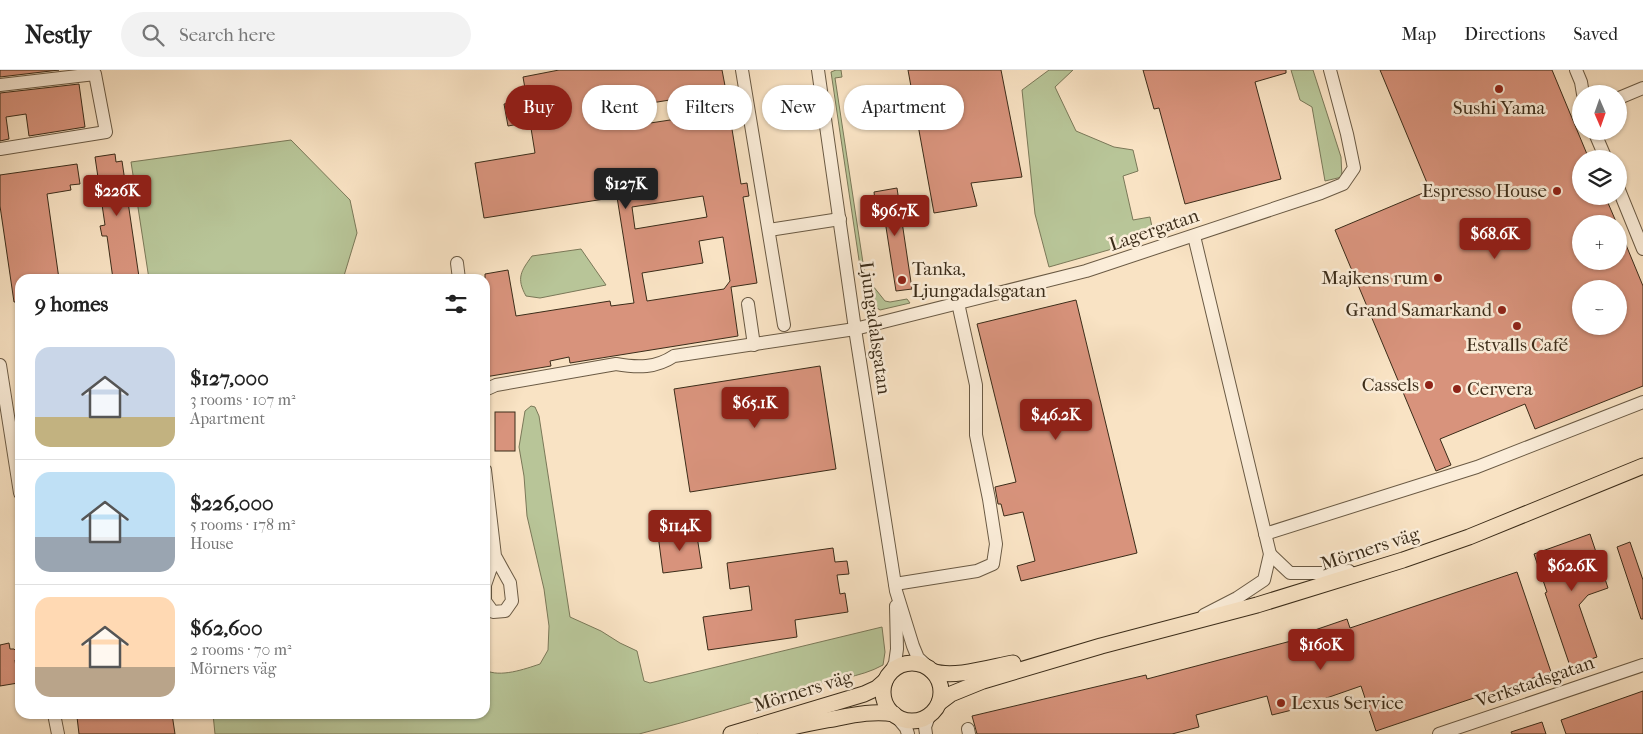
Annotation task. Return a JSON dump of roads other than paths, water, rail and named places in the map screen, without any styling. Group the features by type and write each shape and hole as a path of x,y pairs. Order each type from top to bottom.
{"main road":[{"name":"Mörners väg","path":"939,703 951,694 983,681 1101,646 1257,605 1403,560 1469,537 1643,466"},
{"name":"Mörners väg","path":"930,669 937,673 962,673 1101,646"},
{"path":"907,664 919,664 930,669 937,676 941,686 939,703 929,716 918,720 906,720 888,709 884,700 887,679 898,667 907,664"},
{"name":"Mörners väg","path":"731,734 864,694 877,688 887,679"},
{"name":"Mörners väg","path":"758,734 848,716 885,713 895,715"}],"street":[{"path":"742,70 784,325"},
{"name":"Ljungadalsgatan","path":"818,70 895,587 897,649 895,663 887,679"},
{"name":"Lagergatan","path":"490,388 496,385 616,364 635,368 664,363 674,356 855,328 1095,269 1344,184 1354,168 1330,70"},
{"path":"1576,70 1582,85"},
{"path":"0,85 95,74 106,132 0,149"},
{"path":"1628,94 1643,88"},
{"path":"1625,205 1643,249"},
{"path":"769,230 840,219"},
{"path":"1186,624 1237,598 1264,580 1270,554 1194,236"},
{"path":"457,263 459,274"},
{"path":"895,587 977,571 993,564 996,544 976,434 976,385 958,303"},
{"path":"748,304 754,345"},
{"path":"0,365 15,461"},
{"path":"1265,534 1477,467 1643,402"},
{"path":"490,513 495,556"},
{"path":"1270,554 1290,573 1336,573 1403,560"},
{"name":"Ljungadalsgatan","path":"895,587 918,658 930,669"},
{"name":"Verkstadsgatan","path":"1439,734 1643,665"},
{"path":"895,715 906,728 908,734"},
{"path":"926,734 929,716"},
{"path":"55,719 58,734"}],"place":[{"name":"Sushi Yama","path":"1499,89"},
{"name":"Espresso House","path":"1557,191"},
{"name":"Majkens rum","path":"1438,278"},
{"name":"Tanka, Ljungadalsgatan","path":"902,280"},
{"name":"Grand Samarkand","path":"1502,310"},
{"name":"Estvalls Café","path":"1517,326"},
{"name":"Cassels","path":"1429,385"},
{"name":"Cervera","path":"1457,389"},
{"name":"Lexus Service","path":"1281,703"}]}
